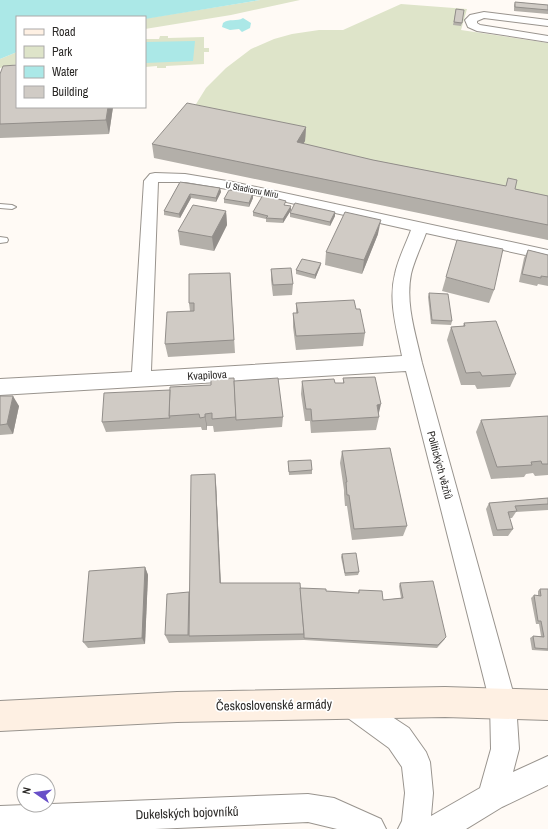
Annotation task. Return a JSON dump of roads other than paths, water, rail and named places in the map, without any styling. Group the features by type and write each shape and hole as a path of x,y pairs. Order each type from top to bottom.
{"main road":[{"name":"Československé armády","path":"0,716 177,707 502,703 548,705"}],"street":[{"path":"548,23 484,15 474,16 471,20 472,25 477,28 548,39"},
{"name":"U Stadionu Míru","path":"141,379 151,181 153,178 185,178 233,186 548,255"},
{"name":"Politických vězňů","path":"420,227 403,274 401,294 403,316 413,362 502,703 505,750 492,797"},
{"name":"Kvapilova","path":"0,387 413,362"},
{"path":"350,704 399,738 416,762 420,793 416,823 413,829"},
{"path":"438,829 492,797 548,770"},
{"name":"Dukelských bojovníků","path":"0,821 308,808 334,813 371,829"}],"lane":[{"path":"0,206 12,207"}],"water":[{"path":"0,0 260,0 146,19 146,16 16,16 16,52 0,59"},
{"path":"243,18 251,23 250,28 242,32 239,29 230,30 222,27 223,23 225,22"},
{"path":"195,41 193,61 146,63 146,42"}]}
